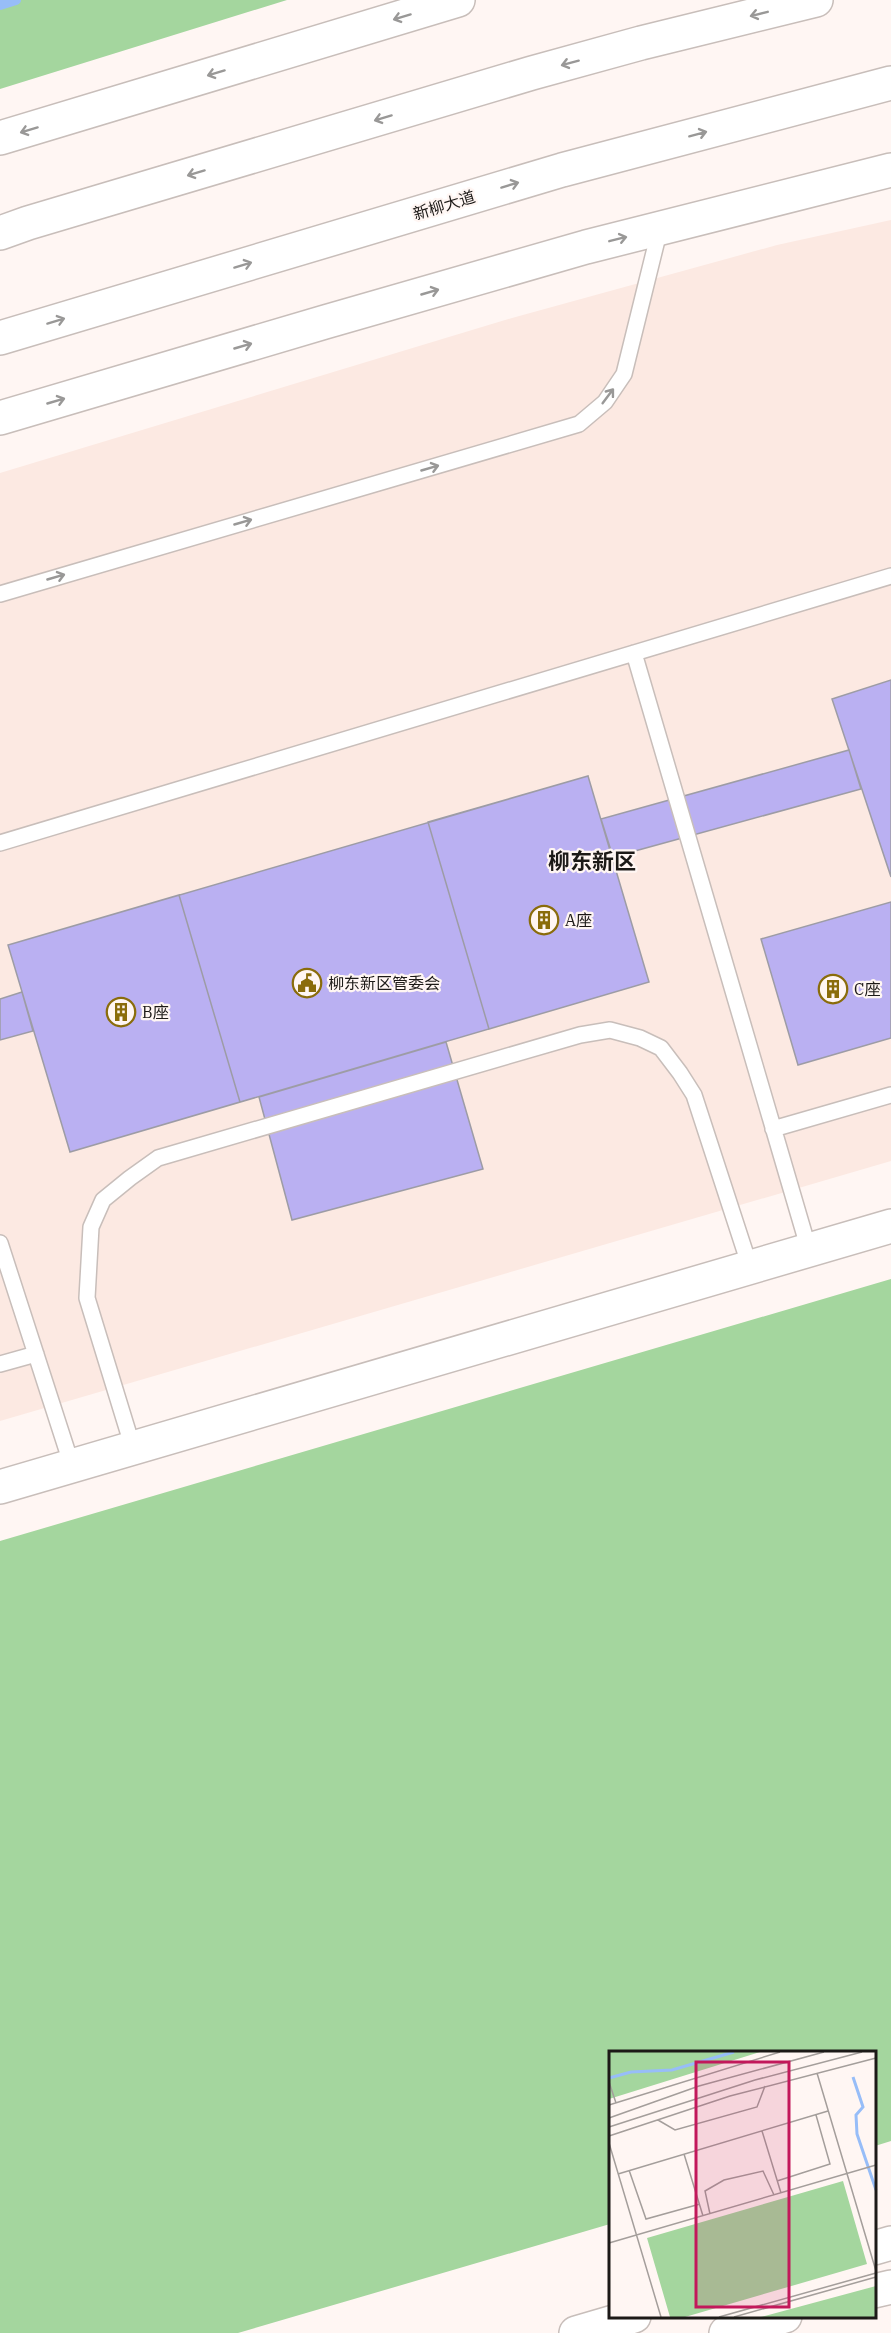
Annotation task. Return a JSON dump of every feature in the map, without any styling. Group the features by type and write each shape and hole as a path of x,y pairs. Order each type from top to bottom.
{"main road":[{"path":"0,138 459,0"},
{"path":"0,233 532,73 641,43 816,0"},
{"name":"新柳大道","path":"0,338 562,170 891,83"},
{"path":"0,418 348,315 660,228 891,170"},
{"path":"0,1487 891,1226"},
{"path":"876,2247 891,2243"},
{"path":"876,2291 891,2287"},
{"path":"576,2333 627,2318"},
{"path":"726,2333 778,2318"}],"lane":[{"path":"0,594 579,424 605,402 624,374 660,228"},
{"path":"0,843 891,576"},
{"path":"634,653 808,1250"},
{"path":"133,1449 87,1298 91,1227 103,1200 158,1158 580,1035 610,1030 640,1038 661,1048 694,1095 750,1267"},
{"path":"773,1129 891,1095"},
{"path":"0,1243 72,1466"},
{"path":"0,1364 36,1354"}],"shaded area":[{"path":"891,220 891,1161 0,1421 0,473 512,318 777,245"}],"green space":[{"path":"0,0 287,0 0,89"},
{"path":"891,1279 891,2141 876,2146 876,2051 609,2051 609,2224 238,2333 0,2333 0,1541"}],"building":[{"path":"891,680 891,877 832,699"},
{"path":"849,750 861,789 613,857 601,819"},
{"path":"588,776 649,982 70,1152 8,945"},
{"name":"A座","path":"588,776 649,982 489,1029 428,822"},
{"name":"B座","path":"179,895 240,1102 70,1152 8,945"},
{"name":"C座","path":"891,902 891,1038 798,1065 761,939"},
{"path":"22,992 33,1031 0,1040 0,999"},
{"path":"446,1042 483,1169 292,1220 259,1097"}],"waterway":[{"path":"0,5 16,0"}],"place":[{"name":"A座","path":"544,920"},
{"name":"柳东新区管委会","path":"307,983"},
{"name":"C座","path":"833,989"},
{"name":"B座","path":"121,1012"}],"district":[{"name":"柳东新区","path":"592,861"}]}
